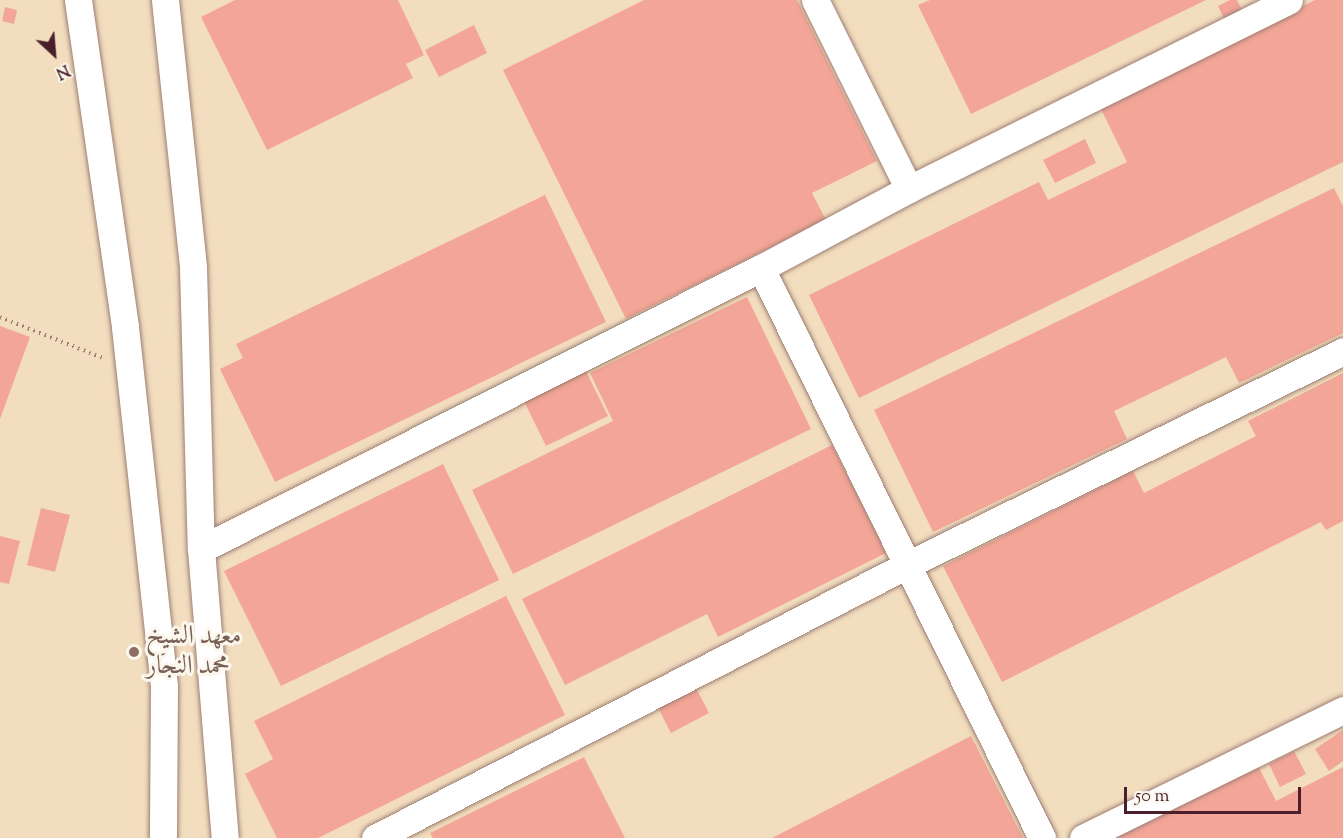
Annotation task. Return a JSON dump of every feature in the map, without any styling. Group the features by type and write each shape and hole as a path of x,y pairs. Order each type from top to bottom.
{"lane":[{"path":"78,0 130,369 164,687 163,838"},
{"path":"165,0 193,268 201,549 225,838"},
{"path":"814,0 909,189"},
{"path":"201,549 761,268 909,189 1289,0"},
{"path":"761,268 1042,838"},
{"path":"375,838 908,565 1343,351"},
{"path":"1083,838 1343,710"}],"path":[{"path":"0,317 130,369"}],"building":[{"path":"235,0 398,0 424,55 406,64 413,78 267,150 201,17"},
{"path":"644,0 797,0 877,161 812,193 826,220 626,319 503,70"},
{"path":"930,0 1206,0 971,114 918,5"},
{"path":"1230,0 1237,0 1244,14 1226,23 1218,6"},
{"path":"1315,0 1343,0 1343,162 859,398 809,295 1039,182 1048,200 1127,162 1099,105"},
{"path":"5,7 17,10 14,24 2,21"},
{"path":"474,25 487,53 439,77 425,50"},
{"path":"1085,139 1096,163 1055,183 1043,160"},
{"path":"1334,188 1343,206 1343,333 1239,383 1226,357 1114,411 1127,439 933,532 874,410"},
{"path":"545,195 606,322 275,482 220,369 243,358 236,344"},
{"path":"747,297 811,429 513,574 472,490 613,421 590,373"},
{"path":"0,326 30,337 0,419"},
{"path":"581,361 608,416 546,446 519,391"},
{"path":"1343,373 1343,521 1326,530 1321,522 1002,682 943,566 1133,471 1144,493 1256,436 1248,421"},
{"path":"832,445 886,553 718,637 707,614 565,685 522,599"},
{"path":"443,464 499,580 281,686 224,571"},
{"path":"41,508 70,515 55,572 27,565"},
{"path":"0,536 20,541 9,584 0,582"},
{"path":"506,596 565,715 318,838 277,838 245,774 273,759 254,721"},
{"path":"696,688 709,713 671,733 658,708"},
{"path":"1343,730 1343,761 1329,771 1315,749"},
{"path":"971,736 1023,838 772,838"},
{"path":"1294,751 1306,774 1280,787 1269,764"},
{"path":"584,757 625,838 433,838 430,833"},
{"path":"1257,764 1276,801 1343,767 1343,838 1112,838"}],"place":[{"name":"معهد الشيخ محمد النجار","path":"134,652"}]}
